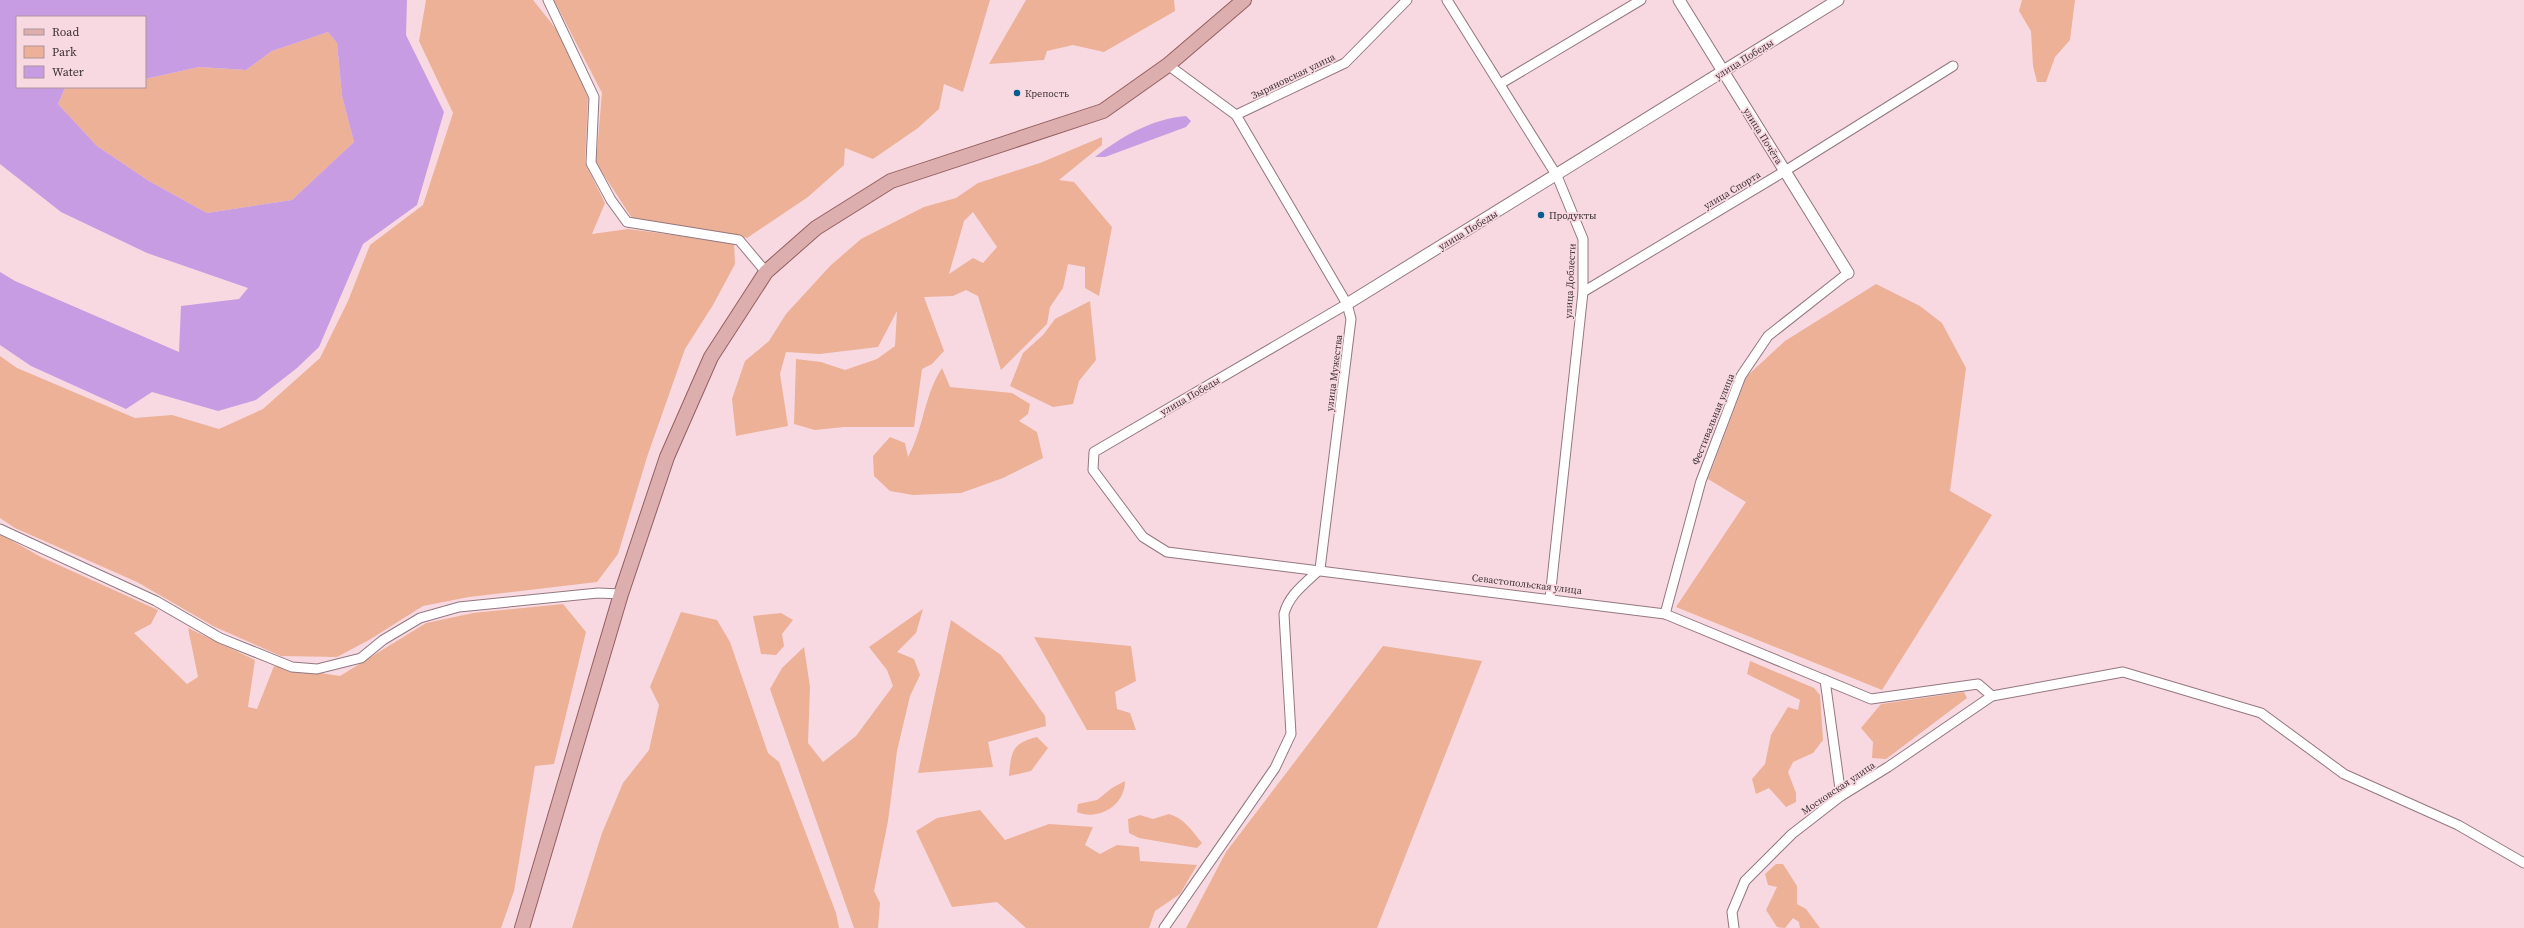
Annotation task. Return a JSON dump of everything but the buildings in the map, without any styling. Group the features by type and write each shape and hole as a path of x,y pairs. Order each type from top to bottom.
{"main road":[{"path":"522,928 621,594 667,457 710,357 766,272 816,228 891,182 1103,111 1168,65 1244,0"}],"street":[{"path":"548,0 594,97 591,163 611,200 626,222 739,240 766,272"},
{"name":"Зыряновская улица","path":"1236,115 1345,63 1407,0"},
{"name":"улица Доблести","path":"1447,0 1557,176 1583,239 1582,292 1550,598"},
{"path":"1500,84 1641,0"},
{"name":"улица Почёта","path":"1679,0 1848,272"},
{"name":"улица Победы","path":"1094,452 1347,304 1557,176 1838,0"},
{"name":"улица Мужества","path":"1168,65 1236,115 1347,304 1351,319 1320,569"},
{"name":"улица Спорта","path":"1582,292 1785,171 1953,66"},
{"name":"Фестивальная улица","path":"1665,614 1700,481 1741,376 1768,336 1848,272"},
{"name":"Севастопольская улица","path":"1094,452 1093,470 1143,537 1167,552 1320,569 1665,614 1871,700 1978,684 1992,696"},
{"path":"0,529 156,601 220,638 292,667 317,669 360,658 383,640 420,618 459,607 598,593 621,594"},
{"path":"1164,928 1275,768 1291,734 1284,614 1293,594 1320,569"},
{"path":"1992,696 2123,672 2261,713 2344,774 2458,825 2524,864"},
{"path":"1825,680 1841,796"},
{"name":"Московская улица","path":"1734,928 1732,912 1745,881 1792,834 1841,796 1888,767 1992,696"}],"green space":[{"path":"426,0 533,0 561,35 588,97 585,163 605,203 592,234 628,229 734,243 735,264 713,305 685,349 647,457 618,554 597,582 469,597 423,606 369,640 337,657 281,656 215,627 137,582 15,528 0,518 0,356 17,368 135,418 172,415 219,429 263,409 320,358 348,301 370,245 423,205 453,113 419,41"},
{"path":"554,0 990,0 963,92 944,84 939,109 918,128 873,159 845,148 844,165 808,197 747,238 632,218 596,163 602,93"},
{"path":"1026,0 1174,0 1175,11 1104,52 1073,45 1047,51 1044,60 989,64"},
{"path":"2022,0 2075,0 2070,40 2055,57 2046,82 2037,82 2033,66 2031,31 2019,11"},
{"path":"328,32 337,43 342,96 354,142 292,200 207,213 149,181 97,146 58,104 65,88 146,88 146,79 199,67 246,70 272,51"},
{"path":"1102,137 1102,145 1059,180 1074,182 1112,227 1099,296 1085,288 1085,267 1068,264 1063,288 1050,307 1047,324 1001,370 978,296 966,290 953,296 924,297 944,351 932,364 922,369 914,427 844,427 815,430 794,424 796,359 821,362 845,370 877,359 895,346 897,311 878,347 820,354 786,352 780,374 788,426 736,436 732,399 745,361 769,341 786,314 830,266 861,239 924,207 956,198 978,183 1040,163","holes":["973,212 997,247 983,263 973,258 949,274 964,221"]},
{"path":"1876,284 1920,306 1942,323 1966,368 1950,491 1992,515 1882,690 1676,607 1746,502 1708,479 1747,376 1785,341"},
{"path":"1090,301 1096,360 1079,381 1073,404 1053,407 1010,386 1023,353 1043,335 1055,319"},
{"path":"942,368 950,387 1012,393 1030,404 1028,414 1019,421 1037,432 1043,458 1003,478 961,493 913,495 890,491 874,476 873,456 890,437 905,443 908,457 918,435 931,389"},
{"path":"0,534 41,557 158,610 151,624 134,633 187,684 198,677 188,628 255,660 248,707 257,709 274,666 340,676 426,623 473,613 563,604 586,632 554,764 535,766 514,891 501,928 0,928"},
{"path":"923,609 916,633 897,652 914,659 920,675 910,696 897,751 888,821 874,891 880,903 878,928 854,928 770,689 782,668 804,647 810,687 808,743 823,762 856,736 893,686 887,670 869,647"},
{"path":"681,612 717,620 730,642 768,753 779,762 836,913 839,928 572,928 602,833 623,783 649,750 659,705 650,687"},
{"path":"781,613 793,620 782,634 784,646 776,655 761,654 753,616"},
{"path":"951,620 1001,655 1045,716 1046,726 988,742 993,767 918,773"},
{"path":"1034,637 1131,646 1136,681 1115,692 1117,709 1130,713 1136,730 1087,730"},
{"path":"1383,646 1482,661 1377,928 1186,928 1226,852"},
{"path":"1750,661 1814,688 1820,695 1823,740 1813,753 1793,762 1788,772 1796,793 1796,802 1786,807 1769,788 1756,794 1752,779 1765,764 1771,735 1788,707 1798,710 1800,700 1747,674"},
{"path":"1964,692 1967,698 1886,759 1872,758 1873,742 1861,728 1881,704"},
{"path":"1037,737 1048,748 1031,771 1009,776 1014,750 1022,742"},
{"path":"1125,781 1124,790 1120,798 1109,809 1101,813 1093,814 1077,812 1078,804 1097,800 1112,788"},
{"path":"980,810 1005,840 1049,824 1093,827 1085,845 1100,854 1117,845 1139,847 1140,861 1197,865 1180,894 1155,911 1149,928 1026,928 997,902 952,907 916,831 937,818"},
{"path":"1169,814 1183,822 1195,834 1202,843 1197,848 1139,838 1129,833 1128,819 1140,815 1153,819"},
{"path":"1776,864 1783,864 1797,886 1797,904 1806,909 1820,928 1800,928 1799,922 1793,918 1785,928 1777,927 1766,910 1777,887 1768,885 1765,874"}],"water":[{"path":"0,0 407,0 406,35 444,112 417,205 363,244 319,347 297,368 256,400 218,411 152,392 126,409 31,366 0,345 0,272 15,281 179,352 181,306 239,299 248,288 147,253 61,212 0,164","holes":["16,16 146,16 146,79 199,67 246,70 272,51 328,32 337,43 342,96 354,142 292,200 207,213 149,181 97,146 58,104 65,88 16,88"]},
{"path":"1186,116 1191,121 1186,127 1105,157 1095,157 1116,142 1149,125"}],"place":[{"name":"Крепость","path":"1017,93"},
{"name":"Продукты","path":"1541,215"}]}
